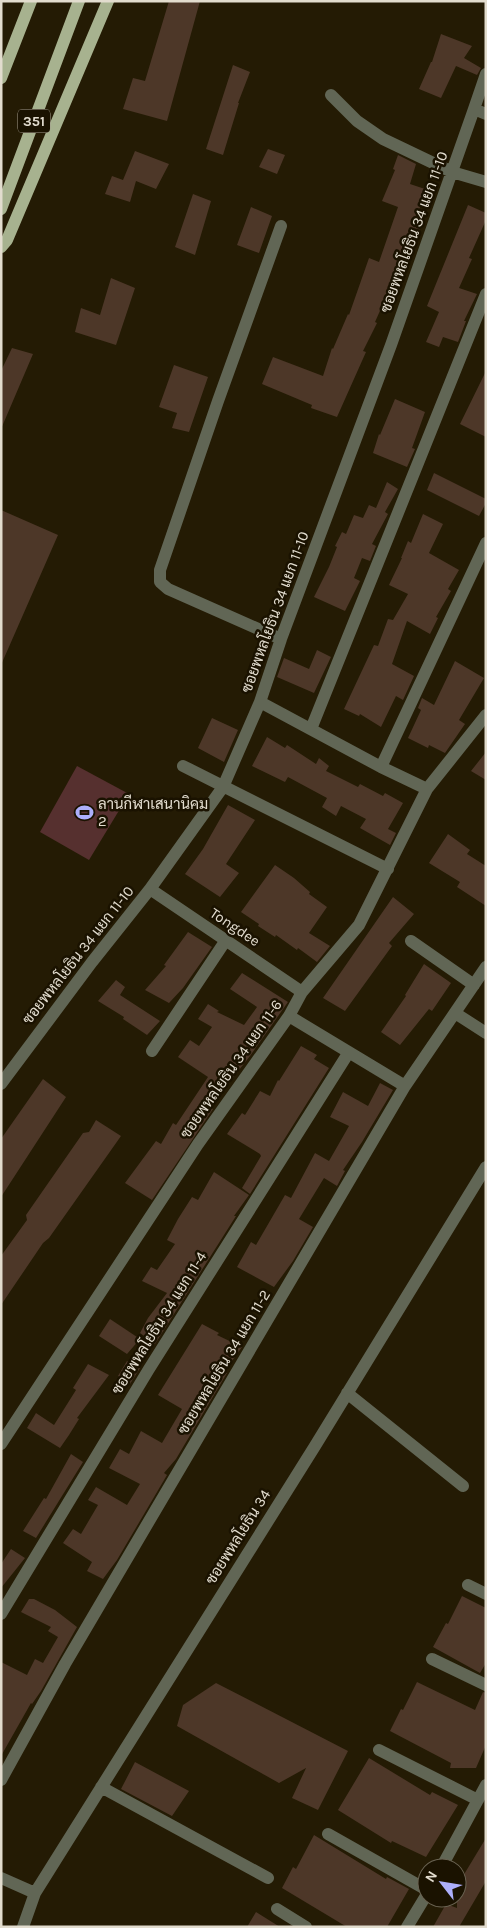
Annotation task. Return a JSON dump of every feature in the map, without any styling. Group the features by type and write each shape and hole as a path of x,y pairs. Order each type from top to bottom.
{"main road":[{"name":"351","path":"1,209 79,1"},
{"path":"1,247 6,240 108,1"},
{"path":"1,78 29,7"}],"street":[{"name":"ซอยพหลโยธิน 34 แยก 11-10","path":"1,1084 92,962 150,889 224,787 260,702 281,639 387,354 452,172 480,111 486,74"},
{"path":"331,96 357,121 383,139 452,172 486,182"},
{"path":"281,226 221,391 160,570 160,582 168,589 281,639"},
{"path":"311,729 486,294"},
{"path":"381,768 486,543"},
{"path":"260,702 381,768 427,789"},
{"name":"ซอยพหลโยธิน 34 แยก 11-6","path":"1,1444 198,1144 289,1016 302,992 358,925 427,789 486,715"},
{"path":"183,766 388,869"},
{"name":"Tongdee","path":"150,889 302,992"},
{"path":"152,1051 226,940"},
{"path":"411,941 474,985"},
{"name":"ซอยพหลโยธิน 34 แยก 11-2","path":"1,1780 65,1664 405,1086 486,967"},
{"path":"455,1013 486,1033"},
{"path":"289,1016 405,1086"},
{"name":"ซอยพหลโยธิน 34 แยก 11-4","path":"1,1614 149,1369 349,1052"},
{"name":"ซอยพหลโยธิน 34","path":"23,1927 35,1893 486,1167"},
{"path":"347,1392 463,1486"},
{"path":"468,1585 486,1594"},
{"path":"432,1659 486,1685"},
{"path":"379,1750 478,1800"},
{"path":"446,1858 486,1785"},
{"path":"101,1787 268,1878"},
{"path":"328,1834 417,1884"},
{"path":"1,1878 35,1893"},
{"path":"407,1927 419,1908"},
{"path":"277,1909 306,1927"}],"shaded area":[{"name":"ลานกีฬาเสนานิคม 2","path":"77,766 129,794 89,860 40,832"}],"building":[{"path":"169,1 200,1 167,121 123,109 133,78 145,81"},
{"path":"441,34 472,46 464,58 481,68 477,75 456,66 441,98 419,89 432,62"},
{"path":"233,65 250,72 238,103 223,155 206,149"},
{"path":"268,149 285,155 277,174 259,167"},
{"path":"135,151 169,164 156,189 136,181 130,202 105,194 112,176 123,180"},
{"path":"398,155 416,164 410,184 428,190 414,220 422,223 409,256 401,253 391,286 375,322 377,323 363,351 366,352 337,417 311,408 312,405 262,384 273,357 323,376 332,348 349,315 369,258 379,262 398,207 382,201 395,170 393,169"},
{"path":"193,194 211,201 195,255 175,247"},
{"path":"468,205 486,213 486,220 469,258 472,259 459,288 477,294 464,321 466,321 458,342 443,337 439,347 426,342 439,312 427,306"},
{"path":"251,207 272,216 259,253 237,245"},
{"path":"111,278 135,288 116,345 75,332 81,308 100,315"},
{"path":"12,348 33,354 1,429 1,371"},
{"path":"174,365 208,377 189,432 172,428 177,413 159,407"},
{"path":"486,371 486,437 460,424"},
{"path":"395,399 425,412 412,448 415,449 407,467 373,453 379,434"},
{"path":"434,473 486,499 486,503 479,516 427,490"},
{"path":"387,482 398,489 385,512 388,514 372,544 376,546 370,561 362,558 354,578 360,581 345,611 314,597 329,567 337,547 335,546 342,532 346,534 354,515 363,518 369,505 376,508"},
{"path":"1,510 58,535 1,665"},
{"path":"423,514 443,524 429,553 459,570 448,589 451,591 436,617 438,618 430,634 407,621 392,664 414,676 403,700 396,696 381,727 360,714 359,716 344,709 374,645 378,646 388,619 393,620 408,594 389,585 408,541 411,543"},
{"path":"317,650 331,657 314,693 277,677 284,658 309,669"},
{"path":"455,661 484,678 459,720 465,724 445,753 429,745 428,748 408,738 421,710 418,708 422,698 434,705"},
{"path":"212,718 238,730 224,762 198,748"},
{"path":"267,737 285,748 287,745 316,764 319,758 329,766 326,771 358,787 360,784 383,796 385,793 403,803 388,829 396,833 390,845 360,828 366,819 341,806 336,816 322,807 327,798 288,777 285,782 252,766"},
{"path":"486,752 486,780 471,771"},
{"path":"228,805 255,820 226,864 239,873 220,897 185,874 203,849"},
{"path":"448,834 470,850 467,854 486,866 486,906 457,887 460,882 429,863"},
{"path":"275,865 294,878 310,892 309,894 327,907 309,933 330,946 317,962 298,948 297,950 276,935 275,937 258,926 259,924 241,912"},
{"path":"393,897 414,914 389,943 392,946 345,1011 323,998"},
{"path":"188,932 212,947 183,988 169,1003 145,990 166,966 164,965"},
{"path":"424,964 451,983 432,1011 429,1009 400,1045 381,1032 406,996"},
{"path":"242,973 288,1002 250,1056 210,1107 213,1109 152,1200 125,1183 156,1141 161,1144 173,1123 176,1125 208,1077 178,1057 190,1040 199,1046 212,1027 198,1019 208,1004 219,1011 217,1012 244,1025 257,1007 230,989"},
{"path":"116,980 125,987 120,995 160,1021 147,1035 123,1019 124,1017 98,1001"},
{"path":"301,1046 317,1055 314,1059 329,1068 250,1194 242,1188 261,1156 227,1134 242,1113 245,1115 260,1091 270,1096 278,1080"},
{"path":"43,1079 66,1097 1,1197 1,1139"},
{"path":"380,1083 393,1090 343,1170 345,1171 337,1186 324,1178 299,1219 313,1227 293,1261 274,1287 237,1267 251,1242 256,1245 285,1195 291,1198 315,1153 329,1161 349,1126 330,1117 343,1092 368,1106"},
{"path":"96,1120 121,1136 49,1238 43,1243 1,1305 1,1256 27,1220 26,1215 83,1133 89,1132"},
{"path":"214,1172 249,1195 155,1344 140,1333 148,1318 167,1293 142,1281 151,1267 157,1270 175,1244 167,1240 178,1219 192,1197 198,1200"},
{"path":"110,1319 140,1339 127,1354 99,1336"},
{"path":"202,1324 219,1333 217,1335 242,1347 224,1372 227,1373 176,1459 164,1473 167,1475 117,1560 103,1579 87,1571 92,1562 63,1543 73,1529 81,1534 98,1505 88,1500 96,1487 127,1505 140,1484 109,1468 120,1449 129,1454 141,1431 162,1443 182,1409 158,1395"},
{"path":"127,1361 140,1368 130,1384 118,1376"},
{"path":"88,1364 109,1375 77,1418 79,1419 60,1448 27,1428 36,1413 54,1425 76,1390 73,1388"},
{"path":"71,1454 83,1462 36,1538 23,1531 44,1498 46,1499"},
{"path":"11,1549 25,1558 1,1588 1,1564"},
{"path":"462,1596 486,1608 486,1663 480,1673 433,1647 446,1623 448,1624"},
{"path":"29,1599 34,1599 55,1610 77,1627 1,1756 1,1662 27,1675 35,1659 43,1663 58,1637 48,1631 51,1627 21,1612"},
{"path":"417,1682 475,1710 483,1692 486,1693 486,1745 476,1768 450,1768 451,1763 390,1731"},
{"path":"216,1683 348,1751 318,1810 292,1798 306,1768 279,1783 177,1726 183,1705"},
{"path":"369,1758 430,1795 432,1792 458,1805 426,1857 392,1841 391,1843 338,1810"},
{"path":"135,1762 189,1791 172,1816 121,1789"},
{"path":"314,1835 386,1879 387,1877 409,1889 387,1927 347,1927 282,1888 293,1867 296,1869"},
{"path":"486,1838 486,1881 459,1927 433,1927 444,1908 467,1908 467,1869"},
{"path":"256,1912 280,1927 247,1927"}],"place":[{"name":"ลานกีฬาเสนานิคม 2","path":"84,813"}]}
